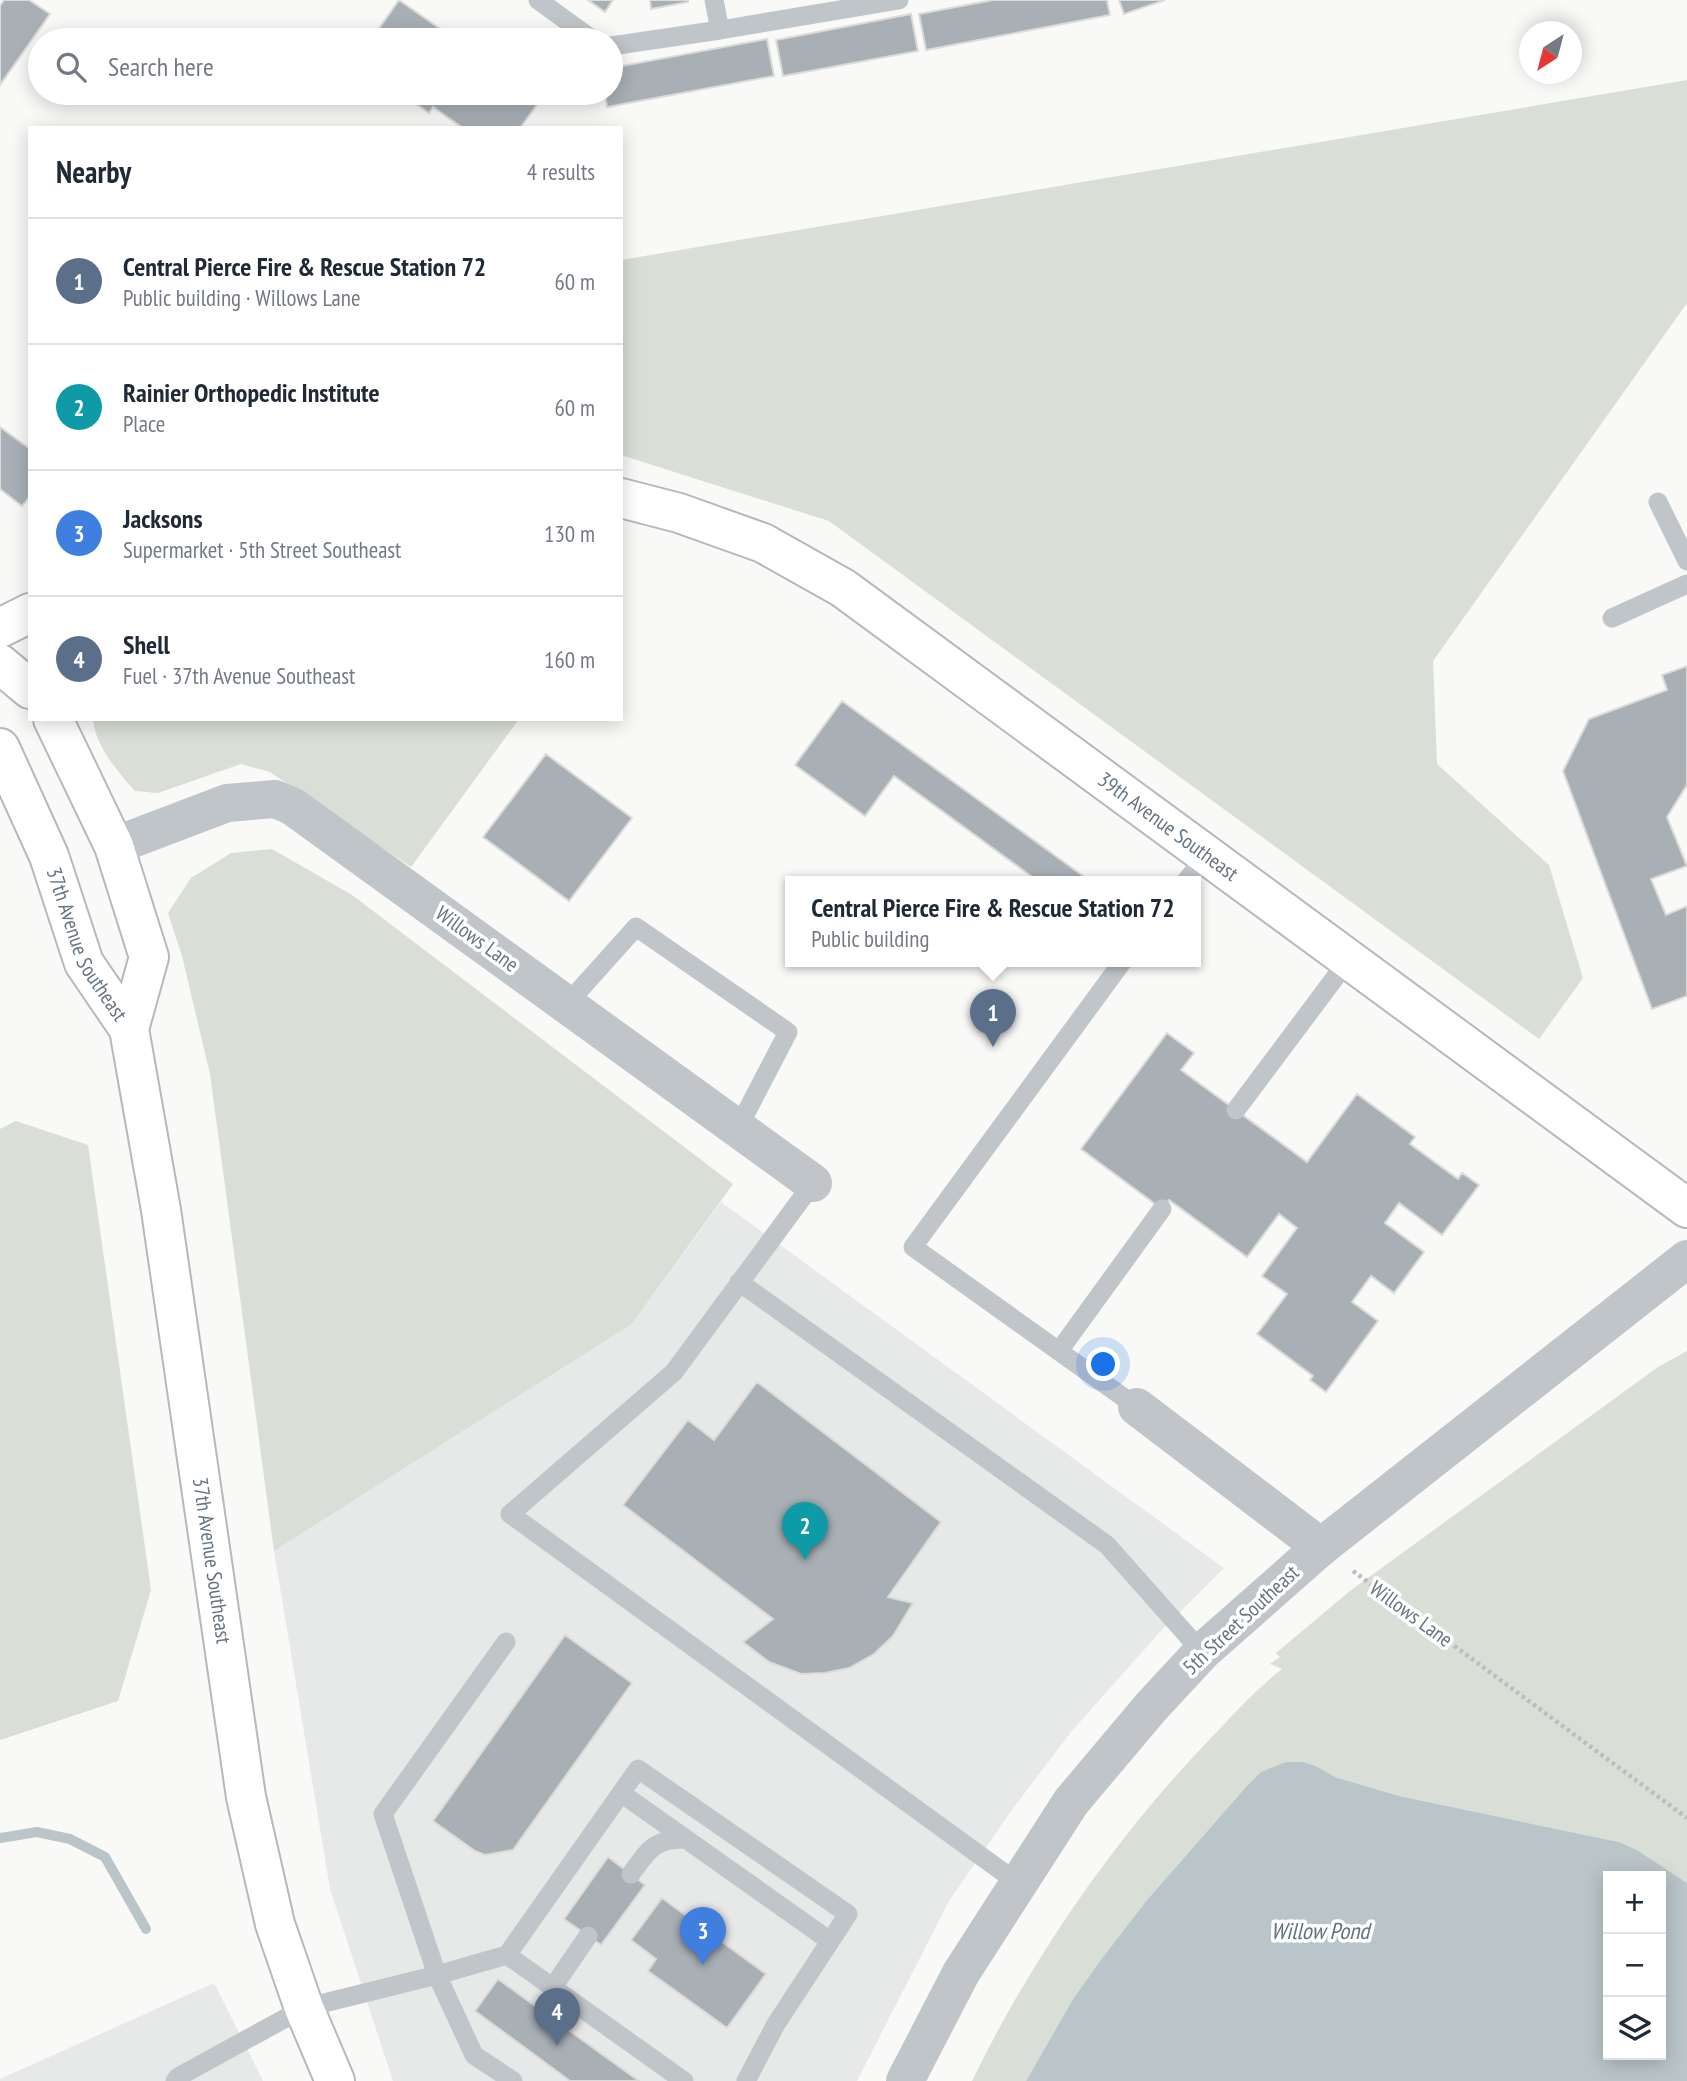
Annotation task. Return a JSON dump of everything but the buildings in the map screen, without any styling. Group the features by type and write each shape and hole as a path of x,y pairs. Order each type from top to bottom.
{"main road":[{"name":"39th Avenue Southeast","path":"623,499 679,513 763,543 844,588 1196,868 1349,959 1687,1208"},
{"path":"0,628 28,614"},
{"path":"0,664 28,687"},
{"path":"54,721 114,846"},
{"name":"37th Avenue Southeast","path":"0,748 49,856 85,963 129,1029 161,1210 246,1797 275,1924 304,2008 335,2081"},
{"name":"37th Avenue Southeast","path":"114,846 149,957 129,1029"}],"street":[{"name":"Willows Lane","path":"114,846 227,803 275,799 292,806 813,1183"},
{"name":"5th Street Southeast","path":"905,2081 961,1973 1071,1802 1151,1707 1202,1652 1321,1547 1687,1259"},
{"path":"1138,1407 1321,1547"}],"lane":[{"path":"538,0 576,28"},
{"path":"714,0 720,30"},
{"path":"623,44 899,0"},
{"path":"1658,502 1687,561"},
{"path":"1612,618 1687,584"},
{"path":"567,1004 636,927 788,1032 738,1128"},
{"path":"1236,1110 1349,959"},
{"path":"1119,967 914,1247 1138,1407"},
{"path":"813,1183 674,1372 510,1514 1018,1883"},
{"path":"1059,1351 1163,1209"},
{"path":"739,1282 1107,1545 1202,1652"},
{"path":"506,1642 383,1814 437,1975 474,2055 513,2081"},
{"path":"175,2081 304,2008 507,1955 638,1769 848,1914 776,2024 746,2081"},
{"path":"621,1793 830,1941"},
{"path":"631,1874 644,1856 664,1839 685,1839"},
{"path":"553,1987 588,1936"},
{"path":"507,1955 684,2081"}],"path":[{"name":"Willows Lane","path":"1321,1547 1687,1818"}],"shaded area":[{"path":"1687,80 1687,303 1433,661 1437,764 1549,865 1583,978 1539,1039 829,521 623,456 623,260"},
{"path":"93,721 518,721 411,867 270,772 241,764 158,793 135,791 103,749"},
{"path":"272,849 352,895 733,1184 632,1324 274,1551 210,1074 182,956 168,913 191,878 231,853"},
{"path":"16,1121 88,1145 151,1590 118,1701 0,1740 0,1129"},
{"path":"721,1202 1224,1568 1159,1633 1071,1732 1011,1811 949,1901 857,2081 393,2081 330,1889 274,1551 632,1324"},
{"path":"1687,1351 1687,1883 1637,1850 1619,1842 1399,1796 1335,1777 1304,1762 1286,1762 1245,1788 1147,1900 1073,1999 1026,2081 972,2081 1021,1990 1077,1901 1174,1778 1244,1703 1282,1669 1270,1664 1280,1657 1276,1653 1350,1591 1658,1367"},
{"path":"214,1983 263,2081 0,2081 0,2079"}],"water":[{"name":"Willow Pond","path":"1286,1762 1304,1762 1335,1777 1399,1796 1619,1842 1637,1850 1687,1883 1687,2081 1026,2081 1073,1999 1101,1960 1147,1900 1261,1772"}],"waterway":[{"path":"0,1838 37,1832 70,1839 105,1857 146,1929"}],"place":[{"name":"Central Pierce Fire & Rescue Station 72","path":"993,1047"},
{"name":"Rainier Orthopedic Institute","path":"805,1560"},
{"name":"Jacksons","path":"703,1965"},
{"name":"Shell","path":"557,2046"}]}
